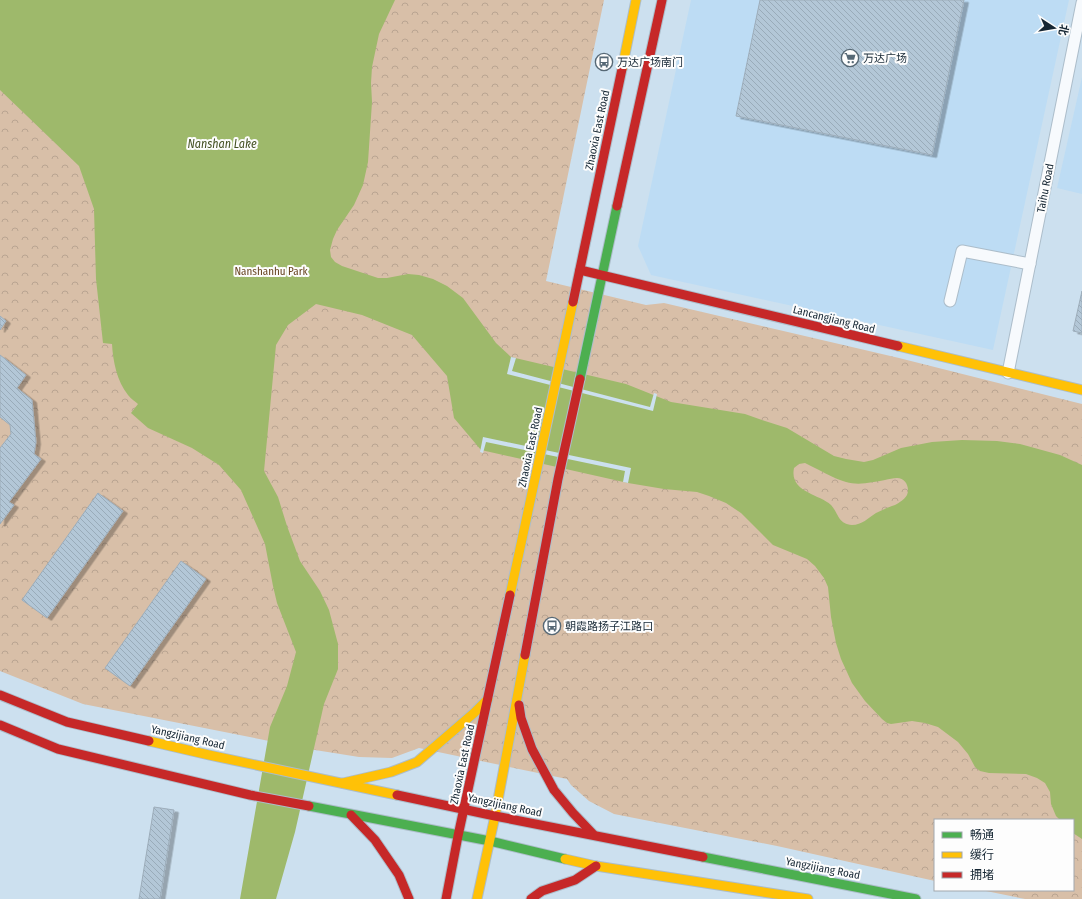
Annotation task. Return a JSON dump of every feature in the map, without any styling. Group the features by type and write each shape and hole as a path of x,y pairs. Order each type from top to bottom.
{"main road":[{"name":"Zhaoxia East Road","path":"446,899 458,836 580,270 636,0"},
{"path":"477,899 495,816 558,479 662,0"},
{"name":"Lancangjiang Road","path":"580,270 602,274 1082,390"},
{"name":"Yangzijiang Road","path":"0,695 67,722 209,755 258,764 495,816 593,834 916,899"},
{"path":"517,698 521,718 532,749 554,790 593,834"},
{"path":"343,783 391,772 417,762 488,699"},
{"path":"0,725 58,749 250,795 490,841 596,866 808,899"},
{"path":"351,815 375,840 399,875 409,899"},
{"path":"530,899 542,891 575,880 596,866"}],"street":[{"name":"Taihu Road","path":"1008,373 1082,3"},
{"path":"950,301 962,251 1030,264"}],"shaded area":[{"path":"691,0 1069,0 993,350 651,275 638,246"},
{"path":"1082,77 1082,194 1057,188"}],"green space":[{"name":"Nanshanhu Park","path":"0,0 604,0 546,281 646,305 664,303 899,358 1082,404 1082,899 1025,899 986,891 1074,891 1074,819 934,819 934,881 777,846 614,814 589,801 571,785 567,779 419,748 392,758 359,757 315,750 83,704 0,671"}],"water":[{"name":"Nanshan Lake","path":"0,0 395,0 379,34 372,67 372,102 368,162 363,185 354,205 337,230 333,239 330,250 331,257 335,262 342,266 378,278 408,274 419,275 433,279 447,286 463,298 496,343 511,357 626,384 671,402 745,414 787,428 834,456 864,462 873,460 901,448 932,442 962,440 997,441 1020,444 1060,455 1082,465 1082,839 1074,834 1074,819 1059,819 1056,816 1051,804 1050,792 1045,783 1037,778 1026,774 989,773 980,771 975,767 968,754 958,742 938,727 912,721 891,724 882,719 865,701 852,683 841,659 836,643 831,617 828,587 824,578 815,566 807,559 773,545 741,513 726,503 709,496 697,492 664,489 628,483 481,450 454,418 447,376 412,335 362,315 316,304 288,325 276,345 264,471 278,497 300,561 320,591 329,610 338,644 338,669 324,704 295,832 276,899 240,899 270,727 287,686 296,652 277,603 265,544 241,490 219,465 192,448 148,428 131,413 138,404 129,396 121,384 113,358 112,344 103,343 96,279 94,209 79,166 0,90","holes":["805,463 836,478 856,484 900,478 908,487 908,492 902,501 876,513 865,521 859,524 847,524 841,521 834,508 826,501 800,487 794,476 794,468 799,464"]}],"pier":[{"path":"511,357 516,358 512,371 650,407 654,393 657,394 653,411 507,374"},
{"path":"483,437 631,468 628,483 623,482 625,471 486,442 483,453 480,452"}],"building":[{"name":"万达广场","path":"760,0 964,0 932,155 736,116"},
{"path":"1082,291 1082,333 1073,331"},
{"path":"0,316 6,321 0,330"},
{"path":"0,355 26,375 17,388 32,400 36,442 34,454 41,459 9,502 14,505 0,524 0,448 11,434 10,425 0,417"},
{"path":"98,493 123,511 47,618 22,600"},
{"path":"181,561 206,579 130,686 105,668"},
{"path":"154,807 174,810 160,899 139,899"}],"traffic: fast":[{"path":"580,379 617,206"},
{"path":"309,806 490,841 565,859"},
{"path":"703,857 916,899"}],"traffic: slow":[{"path":"622,69 636,0"},
{"path":"510,595 573,302"},
{"path":"898,346 1082,390"},
{"path":"477,899 495,816 525,655"},
{"path":"343,783 391,772 417,762 488,699"},
{"path":"149,741 397,795"},
{"path":"565,859 596,866 808,899"}],"traffic: jam":[{"path":"617,206 662,0"},
{"path":"573,302 622,69"},
{"path":"580,270 898,346"},
{"path":"525,655 558,479 580,379"},
{"path":"446,899 458,836 510,595"},
{"path":"0,695 67,722 149,741"},
{"path":"519,705 521,718 532,749 554,790 593,834"},
{"path":"0,725 58,749 250,795 309,806"},
{"path":"397,795 703,857"},
{"path":"351,815 375,840 399,875 409,899"},
{"path":"531,899 542,891 575,880 596,866"}],"place":[{"name":"万达广场","path":"850,58"},
{"name":"万达广场南门","path":"604,62"},
{"name":"朝霞路扬子江路口","path":"552,626"}]}
